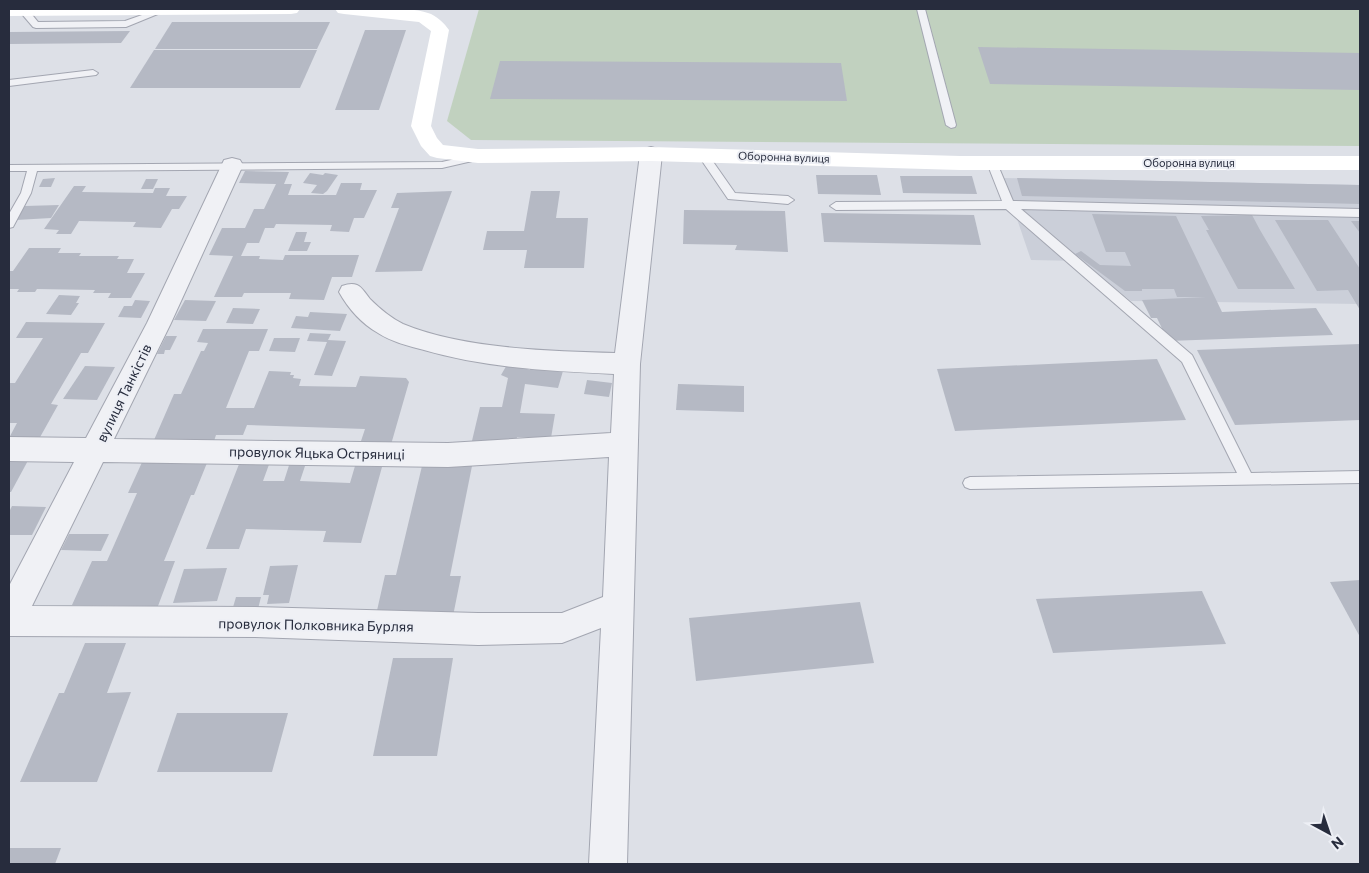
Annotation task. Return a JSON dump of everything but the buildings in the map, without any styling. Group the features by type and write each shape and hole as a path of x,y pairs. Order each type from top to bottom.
{"street":[{"path":"20,10 291,9"},
{"name":"Оборонна вулиця","path":"344,9 424,17 440,30 421,126 428,141 437,150 478,156 703,154 992,163 1360,163"},
{"path":"608,864 627,364 651,154"},
{"name":"вулиця Танкістів","path":"9,620 159,322 232,165"},
{"path":"351,292 356,299 386,326 416,338 455,349 549,360 627,364"},
{"name":"провулок Яцька Остряниці","path":"9,449 448,455 625,444"},
{"name":"провулок Полковника Бурляя","path":"9,620 245,622 478,629 562,628 618,606"}],"lane":[{"path":"921,9 951,125"},
{"path":"9,83 94,73"},
{"path":"703,154 732,196 788,200"},
{"path":"9,168 442,164 478,156"},
{"path":"992,163 1009,205 1187,359 1247,479"},
{"path":"9,224 26,193 32,168"},
{"path":"836,206 1009,205 1360,213"},
{"path":"970,483 1360,477"}],"shaded area":[{"path":"1003,178 1360,185 1360,304 1131,301 1080,261 1031,260"}],"green space":[{"path":"479,9 1360,9 1360,146 471,140 447,121"}]}
